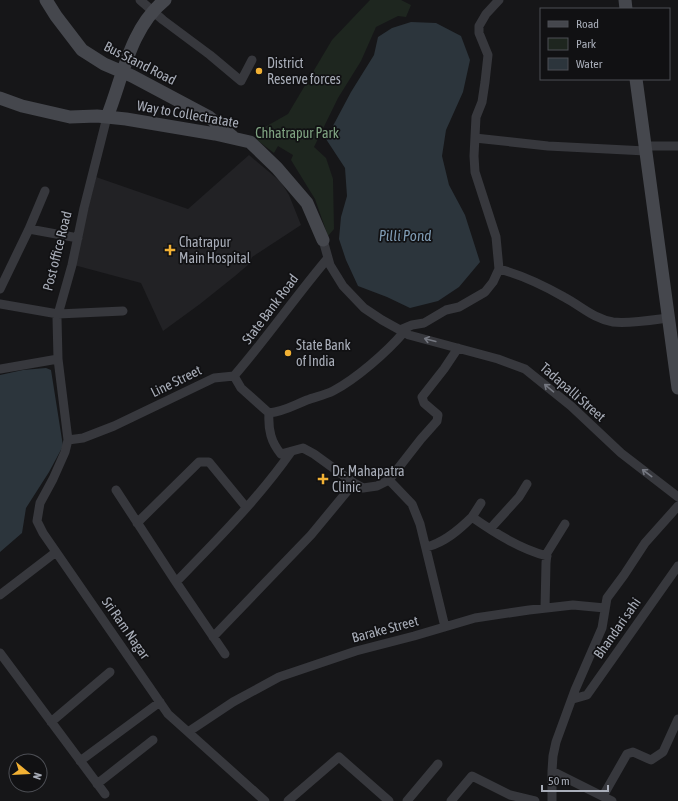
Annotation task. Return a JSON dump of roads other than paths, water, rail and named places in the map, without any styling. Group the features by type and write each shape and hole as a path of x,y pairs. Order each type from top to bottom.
{"street":[{"name":"Bus Stand Road","path":"46,0 56,16 82,50 104,64 132,76 208,117 235,139"},
{"path":"140,0 241,81 252,60"},
{"name":"Post office Road","path":"68,440 58,359 58,314 107,117 132,44 141,27 165,0"},
{"path":"234,376 241,388 269,413 282,412 333,391 384,353 412,325 424,323 446,310 459,306 485,292 493,282 499,269 496,237 475,172 474,156 476,117 482,102 486,82 488,55 479,34 479,26 486,14 499,0"},
{"path":"636,80 645,148 671,314 678,388"},
{"name":"Way to Collectratate","path":"0,98 22,106 70,117 107,117 180,128 250,142 277,168 307,203 323,240"},
{"path":"475,138 548,146 645,148 678,146"},
{"path":"0,289 29,229 45,191"},
{"path":"29,229 78,238"},
{"path":"323,240 330,265 343,286 364,308 404,332"},
{"name":"State Bank Road","path":"234,376 259,347 328,258"},
{"path":"499,269 531,280 577,304 590,314 602,320 614,322 671,314"},
{"path":"0,304 58,314 123,311"},
{"name":"Tadapalli Street","path":"404,332 498,359 525,369 571,406 621,453 678,497"},
{"path":"269,413 269,431 274,445 281,454 303,448 314,454 354,483 364,488 378,486 389,480 437,421 438,415 424,404 422,397 458,348"},
{"path":"0,369 58,359"},
{"name":"Line Street","path":"68,440 83,438 114,426 214,378 234,376"},
{"name":"Sri Ram Nagar","path":"68,440 65,452 40,503 37,520 43,533 168,714 265,801"},
{"path":"176,582 246,508 280,468 291,452"},
{"path":"137,523 199,462 209,462 246,508"},
{"path":"389,480 412,504 420,524 427,547 445,627"},
{"path":"213,637 310,534 354,483"},
{"path":"490,529 519,497 527,484"},
{"path":"116,490 225,654"},
{"path":"427,547 445,540 472,517 481,503"},
{"path":"552,801 553,756 556,742 575,690 602,628 607,598 645,543 678,506"},
{"path":"472,517 517,545 535,553 547,556"},
{"path":"545,608 547,556 552,545 566,524"},
{"path":"0,595 56,552"},
{"name":"Bhandari sahi","path":"572,699 587,695 678,566"},
{"name":"Barake Street","path":"188,732 233,702 279,677 356,651 475,618 573,605 605,608"},
{"path":"0,653 105,794"},
{"path":"51,722 110,672"},
{"path":"80,761 160,702"},
{"path":"603,796 627,754 633,752 651,760 663,752 678,719"},
{"path":"97,784 153,740"},
{"path":"295,799 339,757 389,801"},
{"path":"407,801 438,764"},
{"path":"552,772 612,801"},
{"path":"451,801 472,776 510,795 535,801"}],"water":[{"name":"Pilli Pond","path":"411,22 436,23 461,36 470,60 463,92 446,130 442,156 449,185 465,215 480,262 459,287 438,301 410,308 358,286 346,260 339,239 341,217 347,196 345,168 326,139 351,92 374,55 378,37 392,28"},
{"path":"46,368 51,370 63,446 49,472 26,508 22,533 0,552 0,375 23,370"}],"place":[{"name":"District Reserve forces","path":"259,71"},
{"name":"Chatrapur Main Hospital","path":"170,250"},
{"name":"State Bank of India","path":"288,353"},
{"name":"Dr. Mahapatra Clinic","path":"323,479"}],"park label":[{"name":"Chhatrapur Park","path":"297,133"}]}
